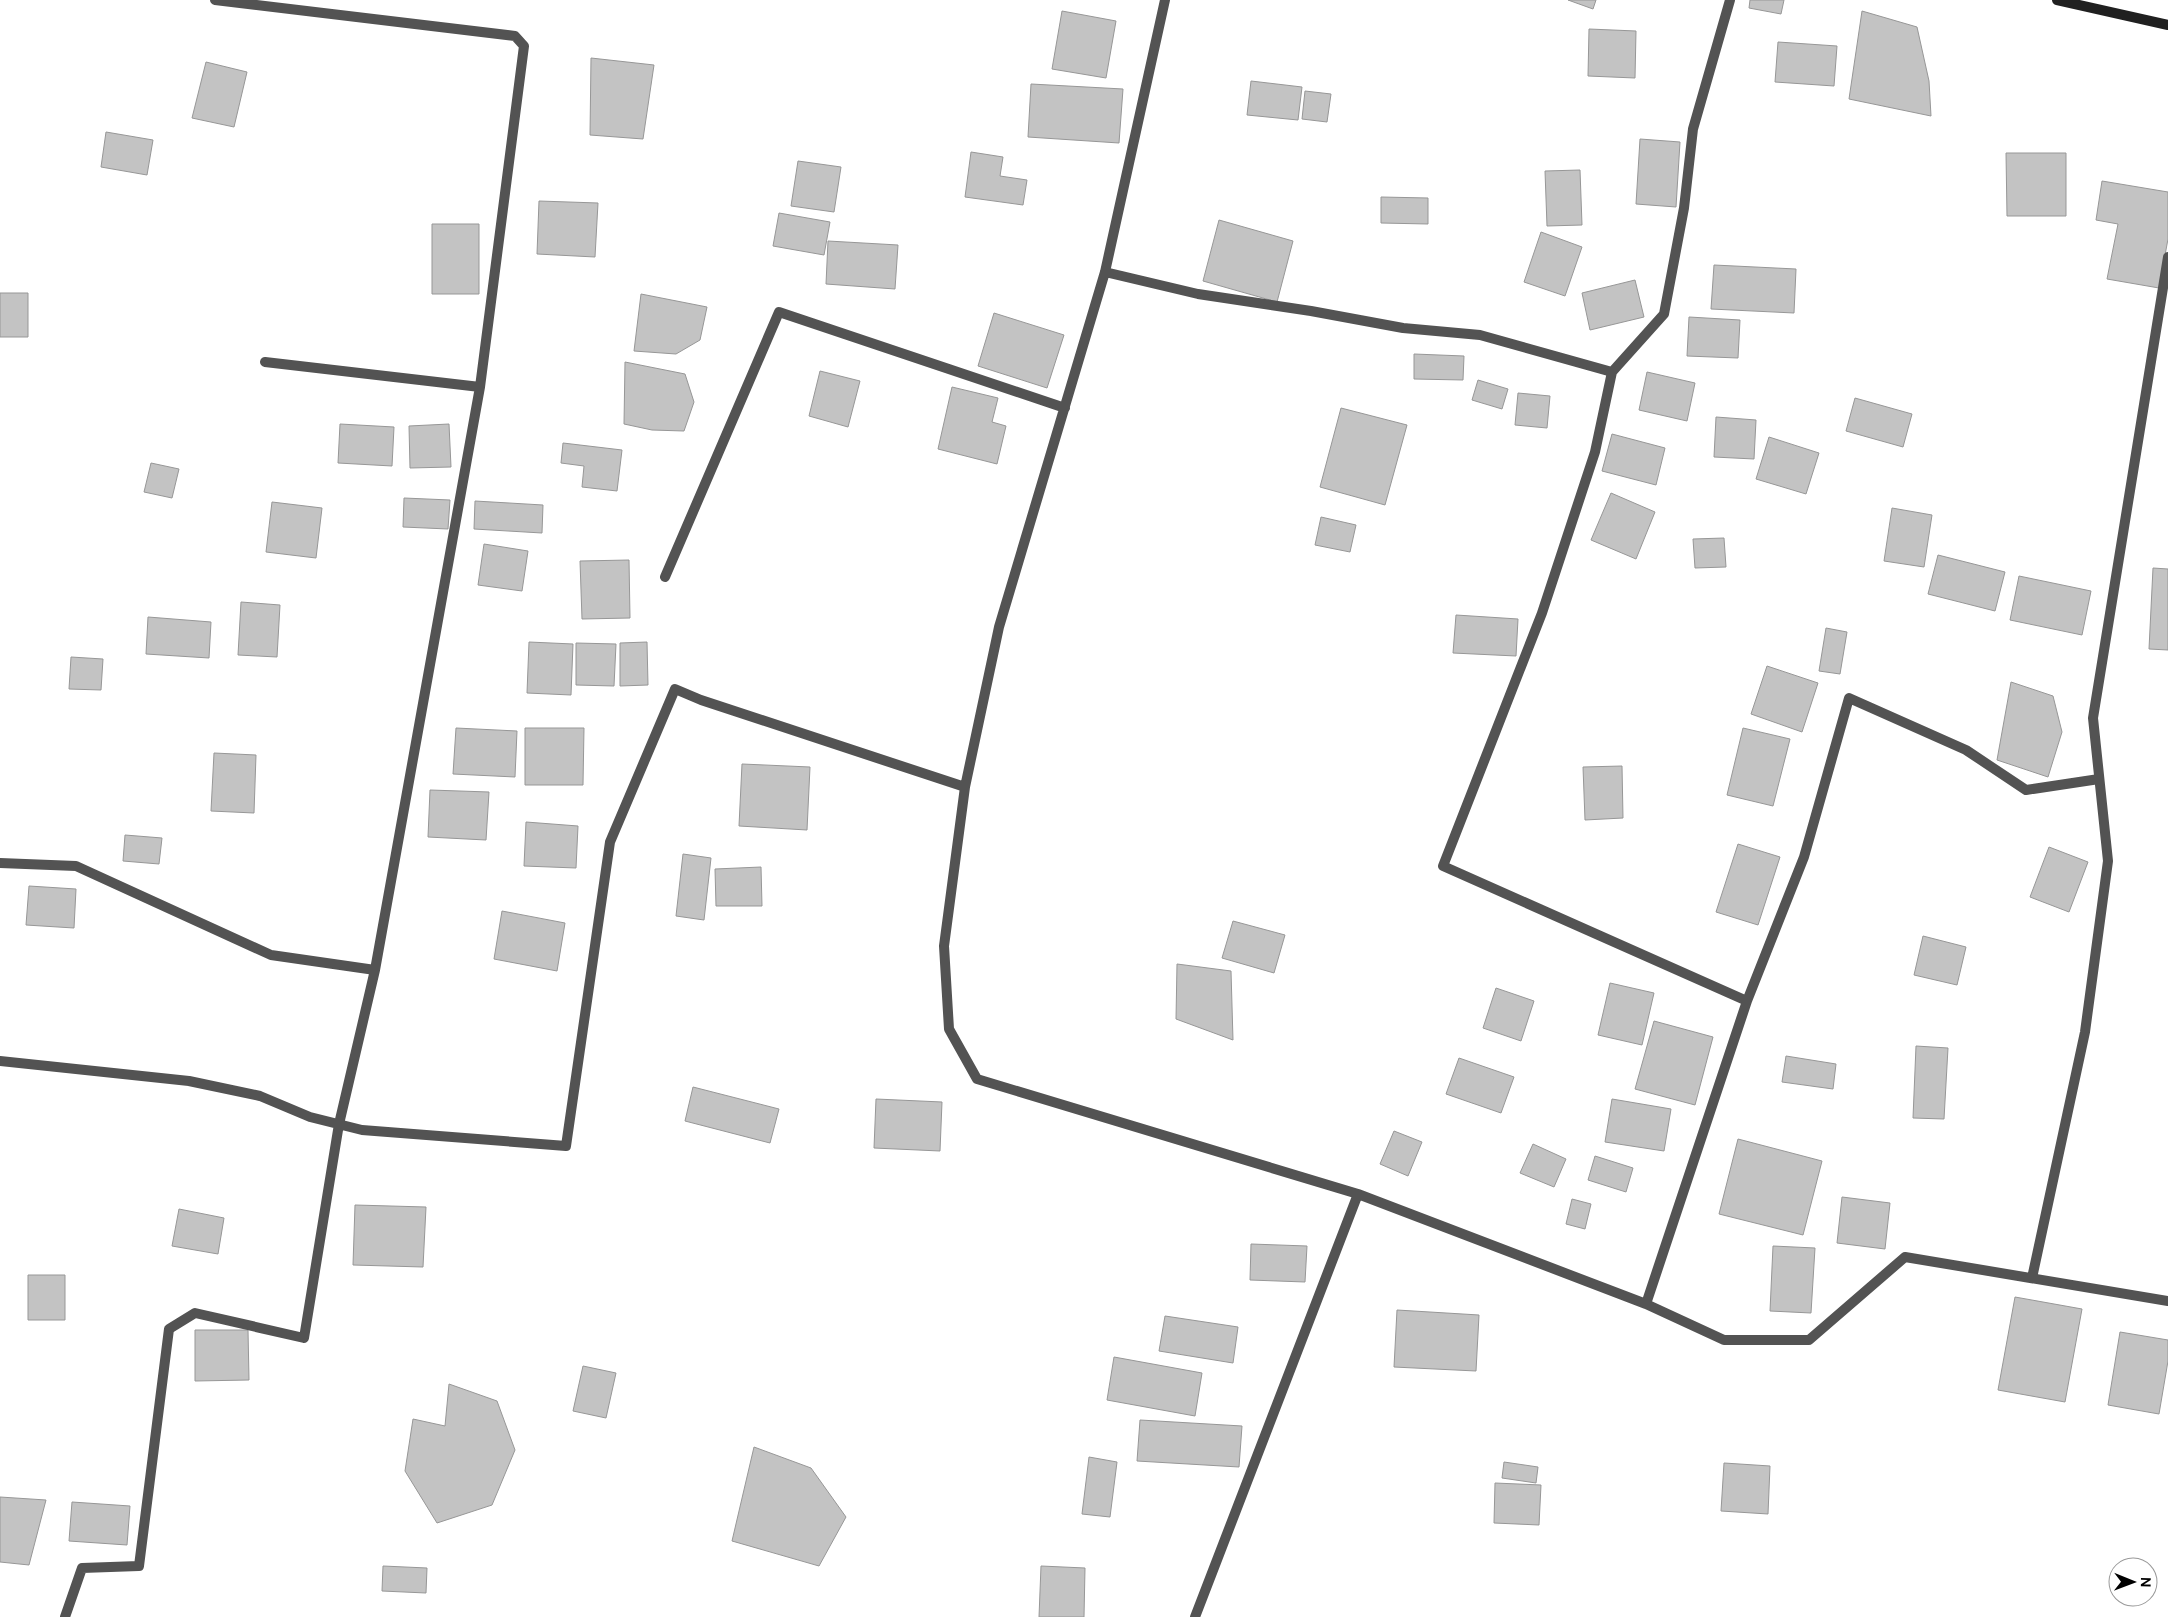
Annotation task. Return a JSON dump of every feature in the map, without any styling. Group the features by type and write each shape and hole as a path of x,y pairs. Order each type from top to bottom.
{"main road":[{"path":"2057,0 2168,25"}],"street":[{"path":"65,1617 82,1568 139,1566 170,1329 195,1313 304,1338 338,1124 375,970 480,387 524,46 515,36 215,0"},
{"path":"1165,0 1105,272 999,627 965,787 944,946 949,1029 977,1078 1358,1194 1646,1304 1724,1340 1809,1340 1905,1257 2168,1301"},
{"path":"1730,0 1693,128 1684,208 1664,314 1612,372 1595,452 1542,613 1443,866 1747,1001"},
{"path":"2032,1278 2085,1032 2108,861 2092,718 2168,257"},
{"path":"1105,272 1198,294 1311,311 1403,328 1480,335 1612,372"},
{"path":"665,577 779,312 1065,408"},
{"path":"264,362 480,387"},
{"path":"0,1061 189,1080 260,1096 310,1117 362,1130 566,1146 610,842 675,689 701,700 965,787"},
{"path":"1646,1304 1747,1001 1804,857 1849,698 1966,750 2026,790 2099,779"},
{"path":"0,863 76,866 271,955 375,970"},
{"path":"1195,1617 1358,1194"}],"building":[{"path":"1568,0 1596,0 1593,9"},
{"path":"1750,0 1784,0 1781,14 1749,8"},
{"path":"1062,11 1116,21 1106,78 1052,69"},
{"path":"1862,11 1917,27 1929,81 1931,116 1849,99"},
{"path":"1589,29 1636,31 1635,78 1588,76"},
{"path":"1778,42 1837,46 1834,86 1775,82"},
{"path":"591,58 654,65 643,139 590,135"},
{"path":"206,62 247,72 234,127 192,118"},
{"path":"1251,81 1302,87 1298,120 1247,115"},
{"path":"1031,84 1123,89 1119,143 1028,137"},
{"path":"1305,91 1331,94 1327,122 1302,119"},
{"path":"106,132 153,140 147,175 101,167"},
{"path":"1640,139 1680,142 1676,207 1636,204"},
{"path":"971,152 1003,157 1000,176 1027,180 1023,205 965,197"},
{"path":"2006,153 2066,153 2066,216 2007,216"},
{"path":"798,161 841,167 834,212 791,206"},
{"path":"1580,170 1582,225 1547,226 1545,171"},
{"path":"2102,181 2168,192 2168,239 2159,288 2107,279 2118,224 2096,220"},
{"path":"1381,197 1428,198 1428,224 1381,223"},
{"path":"539,201 598,203 595,257 537,254"},
{"path":"779,213 830,222 824,255 773,246"},
{"path":"1219,220 1293,241 1277,302 1203,281"},
{"path":"432,224 479,224 479,294 432,294"},
{"path":"1541,232 1582,247 1565,296 1524,282"},
{"path":"828,241 898,245 895,289 826,284"},
{"path":"1714,265 1796,269 1794,313 1711,309"},
{"path":"1635,280 1644,317 1590,330 1582,293"},
{"path":"0,293 28,293 28,337 0,337"},
{"path":"641,294 707,307 700,340 676,354 634,351"},
{"path":"994,313 1064,335 1047,388 978,366"},
{"path":"1689,317 1740,320 1738,358 1687,356"},
{"path":"1414,354 1464,356 1463,380 1414,379"},
{"path":"625,362 685,374 694,402 684,431 652,430 624,424"},
{"path":"820,371 860,381 848,427 809,416"},
{"path":"1647,372 1695,383 1687,421 1639,410"},
{"path":"1478,380 1508,389 1502,409 1472,400"},
{"path":"952,387 998,398 992,422 1006,426 997,464 938,449"},
{"path":"1518,393 1550,396 1547,428 1515,425"},
{"path":"1855,398 1912,414 1903,447 1846,431"},
{"path":"1341,408 1407,425 1385,505 1320,487"},
{"path":"1716,417 1756,420 1754,459 1714,457"},
{"path":"340,424 394,427 392,466 338,463"},
{"path":"449,424 451,467 410,468 409,426"},
{"path":"1612,434 1665,448 1656,485 1602,471"},
{"path":"1769,437 1819,453 1806,494 1756,479"},
{"path":"563,443 622,450 617,491 582,487 584,466 561,463"},
{"path":"151,463 179,469 172,498 144,492"},
{"path":"1611,493 1655,512 1636,559 1591,540"},
{"path":"404,498 450,500 448,529 403,527"},
{"path":"475,501 543,505 542,533 474,529"},
{"path":"272,502 322,508 316,558 266,552"},
{"path":"1892,508 1932,515 1924,567 1884,561"},
{"path":"1321,517 1356,525 1350,552 1315,545"},
{"path":"1724,538 1726,567 1695,568 1693,539"},
{"path":"484,544 528,551 522,591 478,585"},
{"path":"1938,555 2005,572 1995,611 1928,594"},
{"path":"629,560 630,618 582,619 580,561"},
{"path":"2153,568 2168,569 2168,650 2149,649"},
{"path":"2019,576 2091,591 2082,635 2010,620"},
{"path":"241,602 280,605 277,657 238,655"},
{"path":"1456,615 1518,619 1516,656 1453,653"},
{"path":"148,617 211,622 209,658 146,654"},
{"path":"1826,628 1847,632 1840,674 1819,671"},
{"path":"529,642 573,644 571,695 527,693"},
{"path":"647,642 648,685 620,686 620,643"},
{"path":"576,643 616,644 614,686 576,685"},
{"path":"71,657 103,659 101,690 69,689"},
{"path":"1767,666 1818,683 1802,732 1751,714"},
{"path":"2011,682 2053,696 2062,732 2048,777 1997,760"},
{"path":"456,728 517,731 515,777 453,774"},
{"path":"525,728 584,728 583,785 525,785"},
{"path":"1743,728 1790,739 1773,806 1727,795"},
{"path":"214,753 256,755 254,813 211,811"},
{"path":"742,764 810,767 807,830 739,826"},
{"path":"1622,766 1623,818 1585,820 1583,767"},
{"path":"430,790 489,792 486,840 428,837"},
{"path":"526,822 578,826 576,868 524,866"},
{"path":"125,835 162,838 159,864 123,861"},
{"path":"1738,844 1780,857 1758,925 1716,912"},
{"path":"2049,847 2088,862 2069,912 2030,897"},
{"path":"683,854 711,858 704,920 676,916"},
{"path":"761,867 762,906 716,906 715,869"},
{"path":"29,886 76,889 74,928 26,925"},
{"path":"502,911 565,923 557,971 494,959"},
{"path":"1233,921 1285,935 1274,973 1222,958"},
{"path":"1923,936 1966,947 1957,985 1914,975"},
{"path":"1177,964 1231,971 1233,1040 1176,1019"},
{"path":"1610,983 1654,993 1642,1045 1598,1035"},
{"path":"1496,988 1534,1001 1521,1041 1483,1028"},
{"path":"1654,1021 1713,1037 1695,1105 1635,1089"},
{"path":"1916,1046 1948,1048 1944,1119 1913,1118"},
{"path":"1786,1056 1836,1064 1833,1089 1782,1082"},
{"path":"1459,1058 1514,1077 1501,1113 1446,1094"},
{"path":"693,1087 779,1109 770,1143 685,1121"},
{"path":"876,1099 942,1102 940,1151 874,1148"},
{"path":"1612,1099 1671,1109 1664,1151 1605,1142"},
{"path":"1394,1131 1422,1142 1408,1176 1380,1164"},
{"path":"1738,1139 1822,1161 1803,1235 1719,1214"},
{"path":"1533,1144 1566,1159 1554,1187 1520,1173"},
{"path":"1595,1156 1633,1168 1626,1192 1588,1180"},
{"path":"1842,1197 1890,1203 1885,1249 1837,1243"},
{"path":"1572,1199 1591,1204 1585,1229 1566,1224"},
{"path":"355,1205 426,1207 423,1267 353,1265"},
{"path":"179,1209 224,1218 218,1254 172,1246"},
{"path":"1251,1244 1307,1246 1305,1282 1250,1280"},
{"path":"1773,1246 1815,1248 1811,1313 1770,1311"},
{"path":"28,1275 65,1275 65,1320 28,1320"},
{"path":"2015,1297 2082,1309 2065,1402 1998,1390"},
{"path":"1397,1310 1479,1315 1476,1371 1394,1367"},
{"path":"1165,1316 1238,1327 1233,1363 1159,1351"},
{"path":"195,1330 248,1330 249,1380 195,1381"},
{"path":"2120,1332 2168,1340 2168,1361 2159,1414 2108,1405"},
{"path":"1114,1357 1202,1373 1195,1416 1107,1400"},
{"path":"583,1366 616,1373 606,1418 573,1411"},
{"path":"449,1384 497,1401 515,1450 492,1505 437,1523 405,1471 413,1419 445,1426"},
{"path":"1140,1420 1242,1426 1239,1467 1137,1461"},
{"path":"754,1447 811,1468 846,1517 819,1566 732,1541"},
{"path":"1089,1457 1117,1462 1110,1517 1082,1514"},
{"path":"1504,1462 1538,1467 1536,1483 1502,1478"},
{"path":"1724,1463 1770,1466 1768,1514 1721,1511"},
{"path":"1495,1483 1541,1485 1539,1525 1494,1523"},
{"path":"0,1497 46,1500 29,1565 0,1562"},
{"path":"72,1502 130,1506 127,1545 69,1541"},
{"path":"383,1566 427,1568 426,1593 382,1591"},
{"path":"1041,1566 1085,1568 1084,1617 1039,1617"}]}
